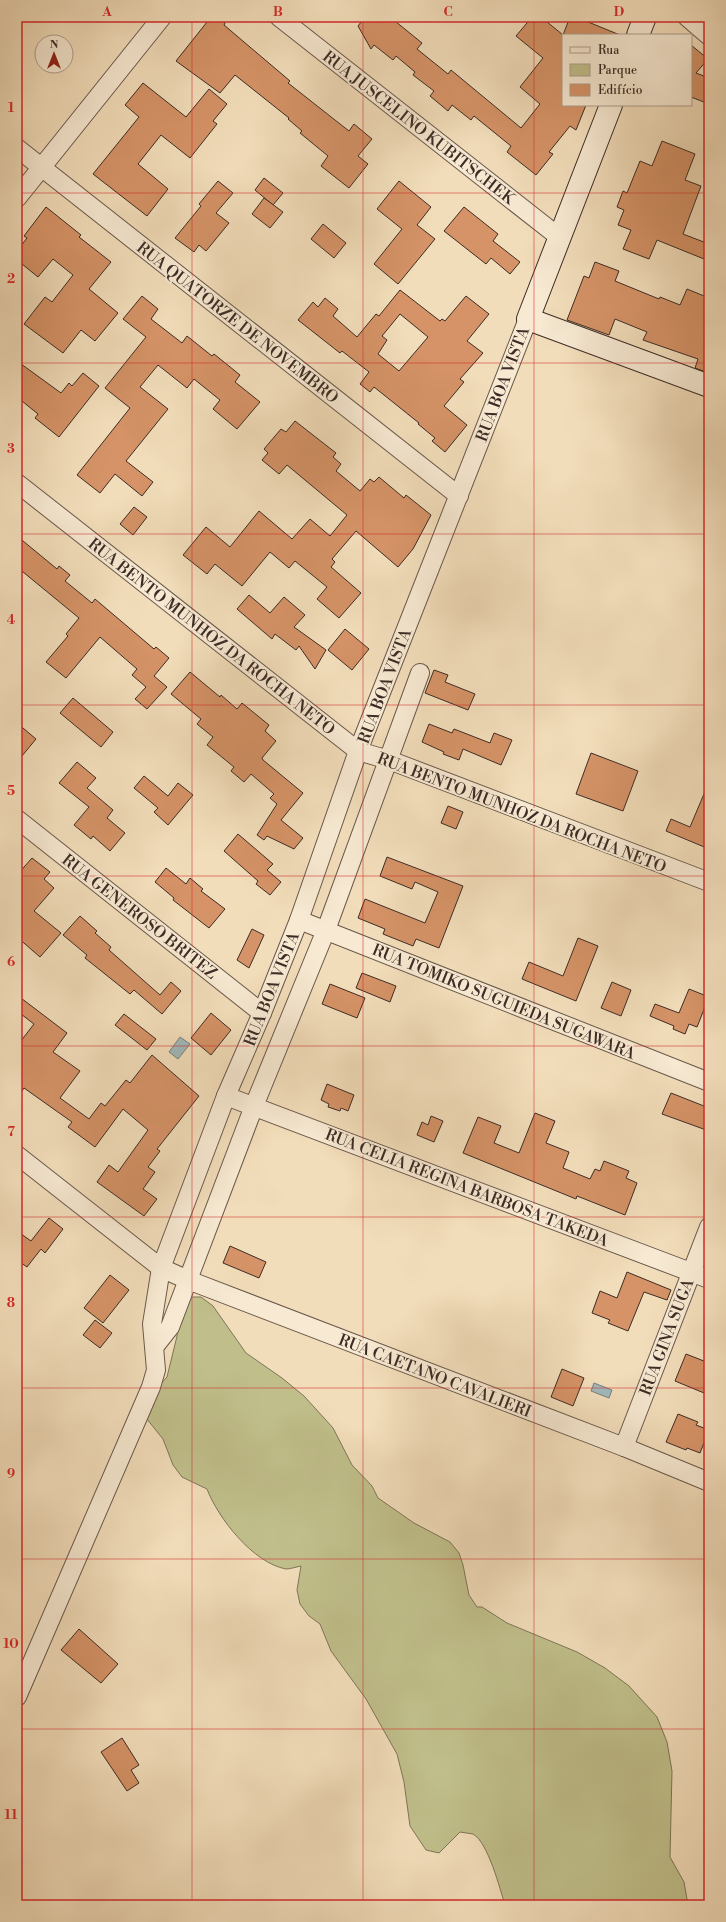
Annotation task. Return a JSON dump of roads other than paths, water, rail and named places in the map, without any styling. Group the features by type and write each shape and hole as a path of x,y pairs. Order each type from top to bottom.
{"street":[{"path":"17,198 162,17"},
{"name":"RUA JUSCELINO KUBITSCHEK","path":"279,17 559,237"},
{"path":"638,34 645,17"},
{"path":"687,17 709,36"},
{"name":"RUA BOA VISTA","path":"17,1697 151,1387 156,1370 152,1324 161,1268 226,1096 262,1013 299,920 358,751 459,496 610,106"},
{"name":"RUA QUATORZE DE NOVEMBRO","path":"17,148 459,496"},
{"path":"528,319 709,386"},
{"name":"RUA BENTO MUNHOZ DA ROCHA NETO","path":"17,483 358,751 389,760 709,882"},
{"name":"RUA BOA VISTA","path":"155,1346 170,1327 254,1106 326,930 420,673"},
{"name":"RUA GENEROSO BRITEZ","path":"17,819 262,1013"},
{"name":"RUA TOMIKO SUGUIEDA SUGAWARA","path":"299,920 709,1082"},
{"name":"RUA CELIA REGINA BARBOSA TAKEDA","path":"226,1096 709,1279"},
{"name":"RUA CAETANO CAVALIERI","path":"17,1155 161,1268 188,1280 624,1447 709,1482"},
{"name":"RUA GINA SUGA","path":"624,1447 709,1227"}],"water":[{"path":"180,1037 190,1044 178,1059 169,1052"},
{"path":"594,1383 612,1390 609,1398 591,1391"}]}
